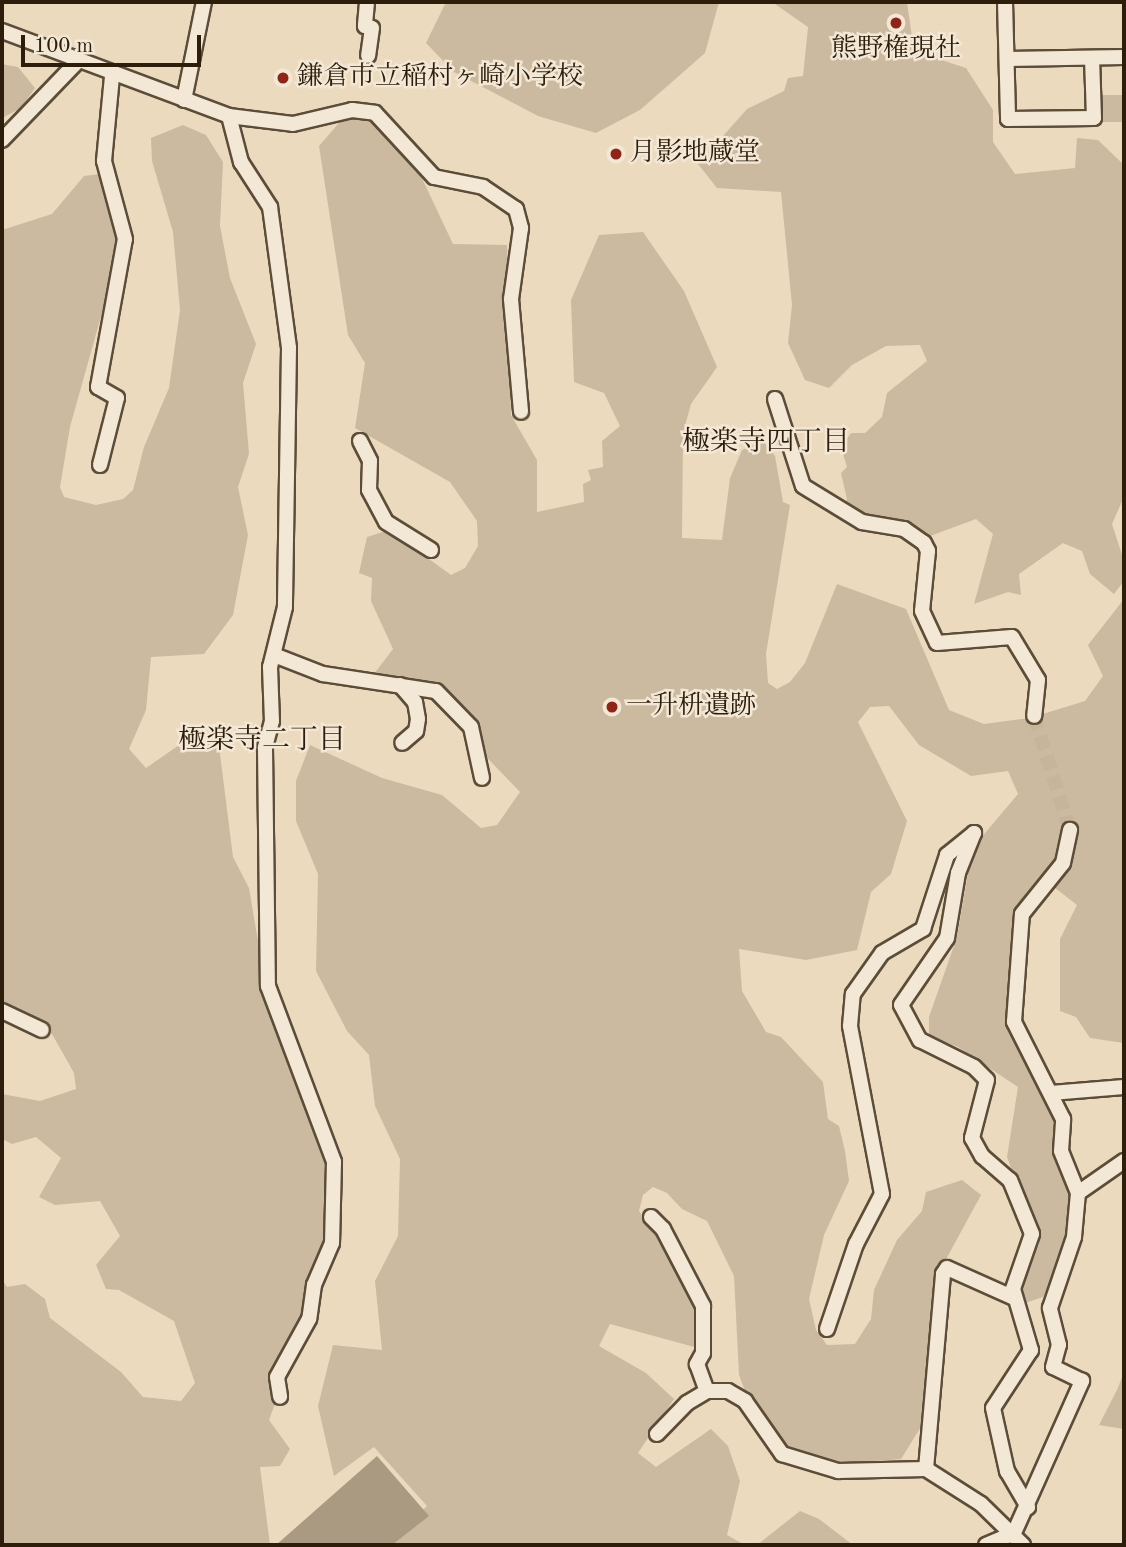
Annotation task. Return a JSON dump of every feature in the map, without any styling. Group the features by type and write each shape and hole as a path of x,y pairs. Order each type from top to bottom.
{"street":[{"path":"184,100 204,2"},
{"path":"368,2 365,26 372,28 368,56"},
{"path":"1004,2 1008,119 1094,118 1092,58"},
{"path":"2,31 76,63 229,116 293,124 352,110 375,113 434,177 483,187 516,209 521,228 511,299 521,412"},
{"path":"1007,59 1124,57"},
{"path":"2,140 76,63"},
{"path":"100,465 117,398 98,387 125,239 104,160 112,76"},
{"path":"229,116 241,162 270,207 289,348 285,607 274,655 272,720 265,748 268,986 334,1162 332,1243 314,1285 309,1319 277,1377 280,1397"},
{"path":"775,399 803,485 862,522 904,529 924,543 929,551 922,611 937,643 1012,636 1038,680 1034,716"},
{"path":"360,441 370,461 369,490 386,522 431,550"},
{"path":"274,655 323,674 436,691 450,700 477,739 482,778"},
{"path":"400,685 415,702 418,719 416,731 402,743"},
{"path":"986,1545 1014,1532 1028,1507 1082,1381 1053,1367 1059,1345 1050,1308 1074,1237 1078,1193 1061,1151 1063,1119 1014,1022 1022,914 1063,863 1070,830"},
{"path":"827,1329 856,1244 882,1194 850,1026 853,994 881,953 923,929 947,855 974,833 958,873 947,938 901,1005 920,1040 974,1067 987,1080 972,1138 982,1156 1010,1180 1033,1242 1014,1298 1031,1350 993,1408 1007,1471 1028,1507"},
{"path":"2,1011 42,1030"},
{"path":"1051,1093 1124,1087"},
{"path":"1078,1193 1124,1161"},
{"path":"651,1217 663,1229 703,1306 703,1353 696,1364 707,1391"},
{"path":"926,1469 943,1275 947,1268 1014,1298"},
{"path":"657,1434 707,1391 737,1395 771,1443 807,1465 838,1471 926,1469 1014,1532 1023,1545"}],"shaded area":[{"path":"446,2 719,2 705,53 640,110 596,133 538,116 454,72 426,43"},
{"path":"772,2 907,2 914,51 966,68 993,110 993,142 1015,174 1075,168 1077,138 1098,140 1124,165 1124,497 1112,524 1124,561 1124,581 1114,594 1090,574 1082,551 1063,543 1019,574 1021,595 1008,592 974,604 993,534 976,519 922,539 843,507 847,499 841,473 847,467 841,447 851,433 865,433 882,417 887,393 927,361 920,345 886,346 852,365 829,388 805,380 788,343 792,305 781,192 717,188 698,164 747,109 784,91 788,78 803,76 808,27"},
{"path":"2,64 18,67 35,88 21,108 2,118"},
{"path":"1098,95 1124,95 1124,122 1098,122"},
{"path":"345,116 378,124 419,172 453,244 507,245 511,415 537,460 537,512 584,502 583,484 591,480 588,470 603,467 602,441 620,426 604,393 574,382 571,300 599,235 643,232 684,291 717,367 691,404 683,433 682,538 722,540 730,478 742,450 763,441 775,456 783,502 790,505 766,654 768,683 777,689 790,682 805,663 837,584 906,609 949,710 984,724 1030,718 1085,701 1103,676 1088,645 1124,599 1124,1043 1090,1038 1076,1017 1060,1011 1060,939 1077,905 1045,880 1016,910 1010,1002 1056,1114 1072,1179 1069,1244 1043,1297 1022,1304 1024,1276 1039,1244 1007,1157 1018,1087 958,1047 929,1036 929,1017 957,937 970,862 980,839 1018,794 1008,771 971,776 919,745 889,706 870,707 858,722 907,821 891,874 871,892 857,950 806,960 739,949 742,991 766,1032 781,1037 823,1082 828,1119 839,1126 845,1151 849,1181 824,1235 809,1299 816,1330 827,1345 855,1344 871,1319 874,1290 897,1240 922,1211 926,1192 962,1180 981,1195 938,1274 924,1422 901,1459 825,1465 783,1449 756,1421 739,1375 734,1276 707,1221 682,1209 667,1193 653,1187 643,1195 639,1211 694,1290 698,1348 610,1324 599,1346 646,1373 674,1399 638,1453 656,1467 711,1429 728,1446 740,1481 727,1535 745,1545 387,1545 427,1506 374,1447 334,1476 318,1406 333,1345 382,1350 375,1281 398,1236 400,1159 375,1106 369,1055 347,1031 316,971 318,874 296,821 296,781 310,745 382,778 442,795 481,828 497,825 520,792 471,741 466,713 410,680 374,674 393,649 371,601 372,578 359,573 367,537 389,530 451,575 465,568 478,546 477,521 450,482 355,428 365,363 348,335 319,146"},
{"path":"183,125 206,135 223,162 220,226 230,278 256,344 243,383 249,454 238,487 248,535 233,615 204,654 151,657 146,710 129,749 146,768 185,741 218,738 233,857 249,888 270,1012 330,1165 338,1248 315,1293 269,1420 290,1449 280,1466 260,1467 270,1545 2,1545 2,1279 7,1287 25,1284 45,1299 50,1318 121,1372 143,1397 181,1401 195,1383 174,1321 119,1290 106,1289 96,1265 120,1236 100,1201 55,1205 39,1197 61,1158 36,1137 12,1144 2,1139 2,1094 40,1101 76,1089 74,1073 52,1034 2,1004 2,230 52,214 84,176 100,174 115,224 117,259 70,427 60,487 64,497 96,505 123,499 133,490 144,447 169,388 180,310 173,232 152,161 151,138"},
{"path":"1124,1371 1124,1429 1099,1425 1118,1388"},
{"path":"377,1456 429,1516 392,1545 276,1545"},
{"path":"800,1511 819,1519 853,1545 757,1545"}],"tunnel":[{"path":"1034,716 1070,830"}],"place":[{"name":"熊野権現社","path":"896,23"},
{"name":"鎌倉市立稲村ヶ崎小学校","path":"283,78"},
{"name":"月影地蔵堂","path":"616,154"},
{"name":"一升枡遺跡","path":"612,707"}],"district":[{"name":"極楽寺四丁目","path":"766,443"},
{"name":"極楽寺二丁目","path":"262,741"}]}
